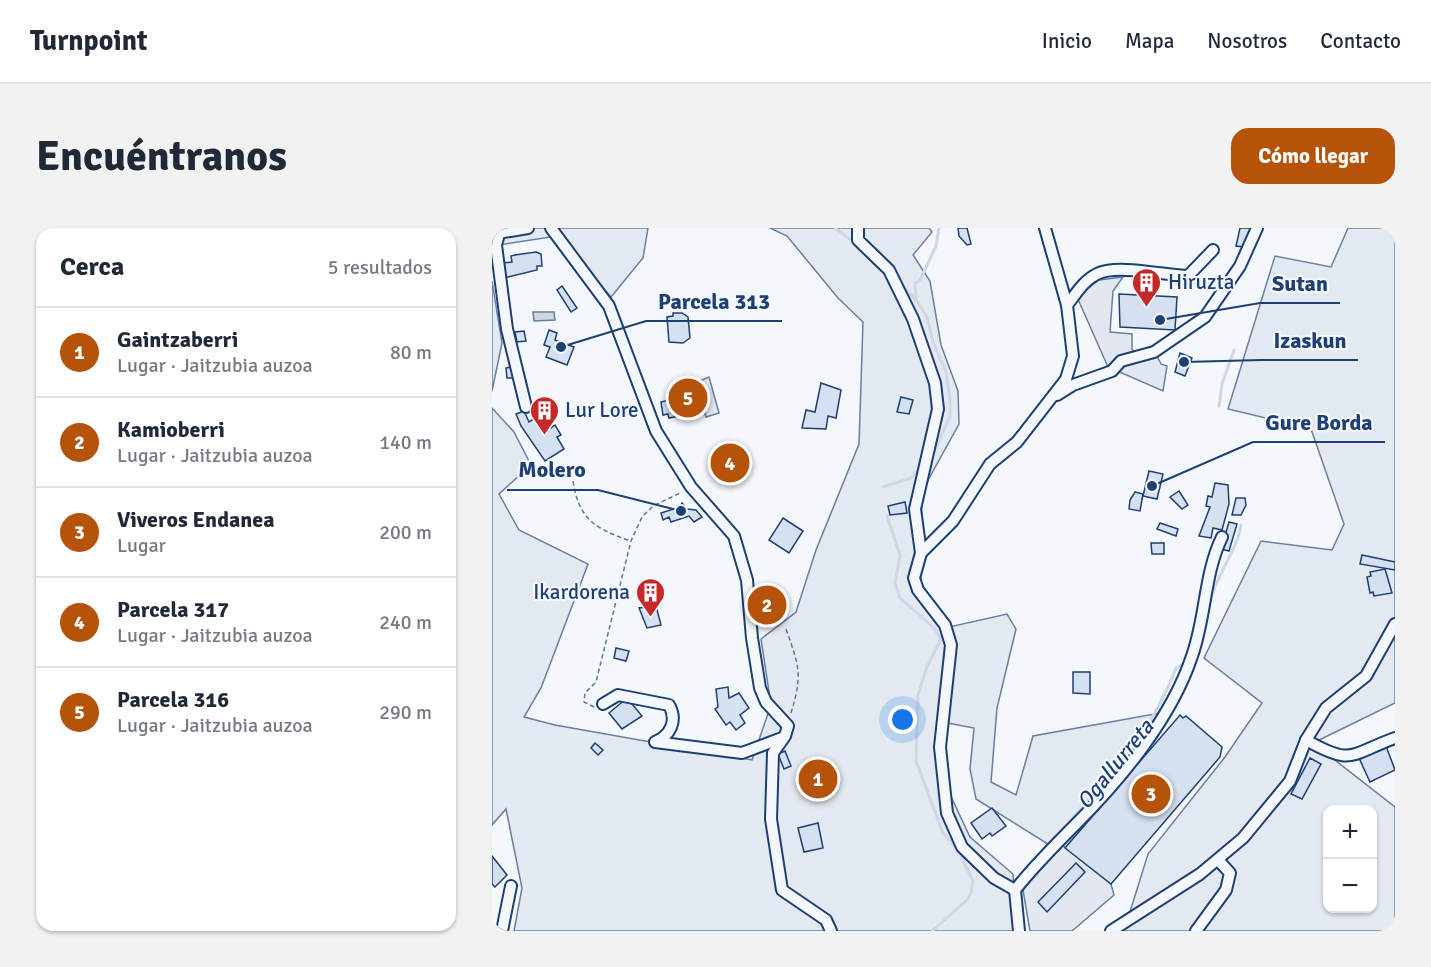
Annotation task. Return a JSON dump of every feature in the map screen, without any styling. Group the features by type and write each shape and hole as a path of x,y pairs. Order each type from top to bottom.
{"street":[{"path":"526,407 507,329 496,234 528,228"},
{"path":"551,228 609,306 656,431 691,487 734,536 747,580 752,638 760,688 766,702 786,731"},
{"path":"858,228 858,240 889,270 913,319 935,382 938,409 915,509 921,553 914,578 945,625 951,645 940,747 947,813 962,847 994,878 1015,890"},
{"path":"921,553 953,521 990,464 1017,442 1055,397 1066,379 1073,356 1067,305 1045,228"},
{"path":"1055,397 1073,385 1112,371 1121,361 1154,352 1204,317 1240,266 1257,228"},
{"path":"1067,305 1087,281 1098,273 1114,269 1188,276 1214,250"},
{"path":"1018,931 1015,890 1037,862 1078,822 1131,762 1154,730 1192,656 1213,555 1222,537"},
{"path":"1111,931 1218,860 1243,838 1290,781 1306,740 1326,708 1365,676 1395,624"},
{"path":"603,704 618,695 669,705 672,711 673,727 665,738 655,742 742,753 770,744 786,731"},
{"path":"786,731 773,753 771,819 782,890 826,920 831,931"},
{"path":"1306,740 1334,756 1356,755 1395,738"},
{"path":"1196,931 1226,890 1230,873 1218,860"},
{"path":"502,931 511,886"}],"path":[{"path":"573,481 581,512 594,525 631,541"},
{"path":"603,704 599,707 590,706 584,702 585,693 596,682 631,541 642,518 653,506 691,487"},
{"path":"786,629 800,668 799,688 786,731"}],"shaded area":[{"path":"492,228 648,228 643,258 611,297 557,236 492,246"},
{"path":"770,228 929,228 932,232 913,255 930,281 941,345 958,391 959,424 921,493 923,542 920,590 945,628 1007,614 1016,629 997,708 991,782 1016,795 1033,736 1160,713 1126,762 1051,846 976,799 970,769 974,728 942,722 939,771 970,837 1013,874 1016,931 514,931 522,888 506,809 492,825 492,408 514,432 531,465 499,494 519,530 588,564 541,688 524,717 555,725 752,760 771,705 761,639 796,612 816,550 859,444 863,322 838,298 787,236"},
{"path":"1348,228 1395,228 1395,703 1313,743 1395,807 1395,931 1124,931 1148,854 1225,757 1262,703 1204,658 1261,541 1332,550 1344,524 1311,429 1228,409 1275,256 1331,267"},
{"path":"1123,277 1113,291 1110,332 1132,334 1132,349 1138,360 1155,352 1161,364 1167,366 1163,391 1108,367 1077,297 1099,280"},
{"path":"492,281 502,343 492,391"},
{"path":"533,312 554,312 555,320 534,321"},
{"path":"709,377 719,413 706,417 695,383"},
{"path":"1061,844 1111,884 1114,895 1072,931 1030,931 1023,890"}],"building":[{"path":"958,228 967,228 971,244 967,245 959,236"},
{"path":"1240,228 1251,228 1244,247 1236,246"},
{"path":"536,252 541,254 542,266 537,266 537,270 504,278 502,263 512,262 511,256"},
{"path":"562,286 577,308 571,312 557,290"},
{"name":"Hiruzta","path":"1119,294 1177,297 1175,330 1120,327"},
{"path":"673,313 682,313 688,317 690,338 683,343 669,342 667,317 673,316"},
{"path":"549,330 557,333 555,340 574,347 567,365 546,357 550,347 544,345"},
{"path":"524,331 526,341 517,342 515,332"},
{"path":"1180,353 1192,358 1185,376 1175,372"},
{"path":"515,366 516,378 507,378 506,368"},
{"path":"695,383 701,400 687,404 689,414 669,418 668,414 663,415 661,402 685,396 683,387"},
{"path":"821,383 841,390 836,418 828,416 826,429 802,428 806,410 815,412"},
{"path":"901,397 913,400 909,414 897,412"},
{"name":"Lur Lore","path":"524,411 529,422 542,414 551,428 555,425 561,435 557,437 564,449 545,461 521,426 516,414"},
{"path":"733,446 747,466 727,479 714,459"},
{"path":"1149,471 1163,474 1157,499 1143,496"},
{"path":"1215,483 1228,485 1229,504 1222,530 1213,528 1211,538 1199,536 1210,507 1206,506 1208,496 1212,497"},
{"path":"1179,491 1188,505 1182,509 1170,497"},
{"path":"1135,492 1143,494 1140,511 1129,509 1130,500"},
{"path":"1236,498 1245,498 1246,505 1241,515 1232,515"},
{"path":"905,502 907,513 890,515 888,506"},
{"path":"682,503 687,509 696,510 702,517 694,522 689,516 671,522 669,517 663,520 661,513 680,507"},
{"path":"783,518 803,531 789,553 769,540"},
{"path":"1229,522 1237,524 1229,551 1221,549"},
{"path":"1160,523 1178,529 1176,536 1157,529"},
{"path":"1151,543 1164,543 1164,554 1152,554"},
{"path":"1362,555 1395,562 1395,570 1360,564"},
{"path":"1385,569 1392,593 1374,596 1373,592 1370,593 1367,577 1371,576 1370,572"},
{"path":"771,589 778,618 763,621 756,592"},
{"name":"Ikardorena","path":"656,606 661,625 647,628 639,608"},
{"path":"616,648 629,651 626,661 614,658"},
{"path":"1073,672 1090,672 1090,694 1073,693"},
{"path":"728,687 729,698 739,693 749,708 740,715 745,723 736,730 730,722 726,725 715,709 718,707 716,689"},
{"path":"627,698 642,716 622,729 609,713"},
{"path":"1180,715 1183,718 1186,716 1222,747 1220,757 1111,884 1065,848"},
{"path":"595,743 603,750 598,755 591,748"},
{"path":"1386,746 1395,770 1370,782 1359,758"},
{"path":"785,751 791,766 784,769 778,754"},
{"path":"1310,758 1321,764 1302,799 1291,794"},
{"path":"819,765 823,770 827,767 833,775 828,778 830,781 815,791 802,772 808,767 811,771"},
{"path":"992,808 1006,826 992,836 990,833 982,839 971,823"},
{"path":"818,823 823,848 804,852 798,828"},
{"path":"492,856 507,875 495,887 492,884"},
{"path":"1076,863 1085,872 1047,912 1038,902"}],"waterway":[{"path":"835,228 855,243"},
{"name":"Ogallurreta","path":"931,459 950,416 950,401 946,372 933,342 927,317 916,300 915,283 920,280 936,246 939,228"},
{"path":"905,289 916,300"},
{"name":"Ogallurreta","path":"1219,406 1222,384 1234,350"},
{"name":"Ogallurreta","path":"883,487 911,478 919,469"},
{"name":"Ogallurreta","path":"887,516 900,555 895,583 900,598 934,628 941,639 927,667 918,695 916,761 943,833 958,850 973,881 967,900 932,931"},
{"name":"Ogallurreta","path":"1210,602 1217,581 1239,535 1241,525"},
{"name":"Ogallurreta","path":"1062,831 1127,754 1154,714 1176,668 1185,663"}],"place":[{"name":"Hiruzta","path":"1147,308"},
{"name":"Sutan","path":"1160,320"},
{"name":"Parcela 313","path":"561,347"},
{"name":"Izaskun","path":"1184,362"},
{"name":"Parcela 316","path":"688,398"},
{"name":"Lur Lore","path":"544,436"},
{"name":"Parcela 317","path":"730,463"},
{"name":"Gure Borda","path":"1152,486"},
{"name":"Molero","path":"681,511"},
{"name":"Kamioberri","path":"767,605"},
{"name":"Ikardorena","path":"651,618"},
{"name":"Gaintzaberri","path":"818,779"},
{"name":"Viveros Endanea","path":"1151,794"}]}
